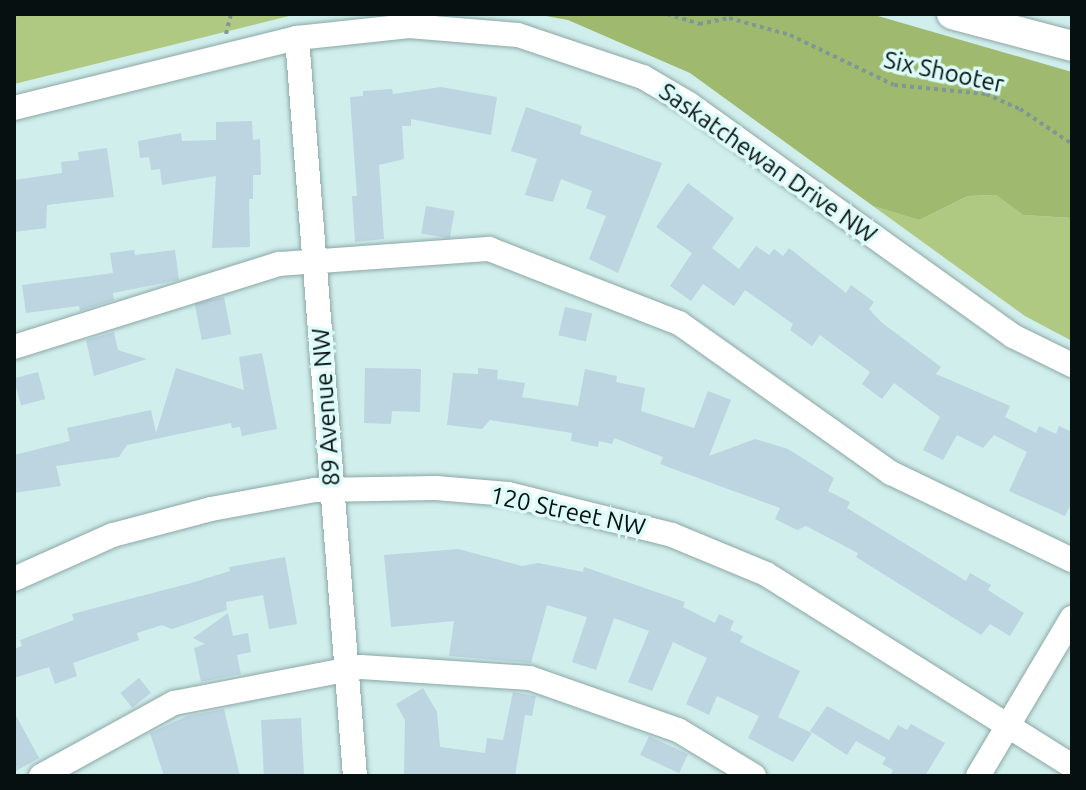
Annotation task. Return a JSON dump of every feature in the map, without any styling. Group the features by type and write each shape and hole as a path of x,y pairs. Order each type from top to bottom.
{"main road":[{"path":"952,14 1072,46"}],"street":[{"name":"Saskatchewan Drive NW","path":"14,108 297,38 409,26 460,28 572,49 643,77 689,104 1013,336 1072,365"},
{"name":"89 Avenue NW","path":"297,38 355,776"},
{"path":"14,347 279,264 315,259 489,249 679,323 891,473 1072,560"},
{"name":"120 Street NW","path":"14,579 113,535 211,509 332,489 436,488 508,494 672,535 766,574 1072,766"},
{"path":"978,776 1072,618"},
{"path":"41,776 174,703 347,668 530,678 678,730 754,776"}],"path":[{"path":"225,36 231,14"},
{"name":"Six Shooter","path":"667,14 699,24 729,18 790,35 894,85 986,94 1020,109 1072,144"}],"green space":[{"path":"24,14 293,15 14,84 14,17"},
{"path":"535,14 871,14 1072,72 1072,218 1023,215 996,195 968,196 919,220 873,206 690,73 568,20"},
{"path":"996,195 1023,215 1072,218 1072,341 1025,316 873,206 919,220 968,196"}],"building":[{"path":"441,87 497,97 491,135 411,119 411,126 402,126 404,159 379,165 384,239 355,242 352,196 357,196 350,97 363,96 363,91 392,89 393,94"},
{"path":"526,107 582,126 580,134 662,163 618,273 589,259 606,216 586,208 592,191 561,179 553,202 525,195 537,159 511,151"},
{"path":"252,121 253,140 260,139 261,175 253,175 253,199 249,199 250,247 212,248 216,176 162,185 160,169 151,170 149,157 140,158 138,141 181,133 182,141 216,140 216,122"},
{"path":"107,148 114,197 47,205 46,228 14,232 14,180 62,173 61,162 79,160 78,152"},
{"path":"688,183 734,218 712,248 739,269 756,246 769,255 774,249 783,256 789,248 846,293 851,285 874,302 869,309 881,322 941,367 936,374 1010,406 1005,417 1036,433 1039,426 1056,434 1059,426 1072,432 1072,502 1065,516 1009,491 1027,452 994,435 983,448 957,435 943,460 923,450 940,417 894,383 882,399 862,384 870,372 820,335 812,346 790,330 793,324 745,290 734,306 703,284 691,301 670,286 692,253 656,227"},
{"path":"426,206 455,211 450,239 421,234"},
{"path":"134,250 135,255 175,250 179,280 113,293 114,300 80,311 79,306 26,313 22,285 113,273 110,253"},
{"path":"224,297 231,334 202,340 195,303"},
{"path":"565,307 592,313 586,342 558,335"},
{"path":"114,332 118,350 147,359 94,376 86,340"},
{"path":"262,353 277,429 242,436 240,427 232,428 231,423 127,445 119,457 56,466 61,486 14,493 14,455 70,441 67,428 151,410 156,433 176,368 244,390 239,357"},
{"path":"365,368 421,369 420,412 392,411 391,424 364,423"},
{"path":"478,368 498,370 497,379 525,383 522,397 578,406 585,369 617,376 616,382 645,388 641,411 694,428 708,391 731,400 709,456 755,439 788,449 834,478 828,491 850,502 847,508 966,581 970,573 991,585 988,590 1024,613 1010,636 990,624 981,635 856,557 858,553 806,526 797,530 775,519 780,508 660,464 663,457 614,438 612,444 599,441 598,447 571,441 572,433 490,420 482,429 447,425 453,373 478,374"},
{"path":"38,372 45,399 21,406 14,378"},
{"path":"458,549 522,566 538,563 583,572 584,567 685,602 683,607 715,623 719,614 734,621 730,630 743,636 740,642 800,671 778,717 812,733 793,762 748,738 759,716 717,696 709,715 686,704 707,658 673,642 652,691 628,682 649,631 614,618 596,670 572,662 587,617 547,605 531,663 449,656 454,621 391,627 384,555"},
{"path":"285,557 297,624 269,629 263,595 226,602 227,610 172,629 162,625 137,633 139,640 73,663 77,676 55,684 49,667 14,678 14,649 22,646 20,640 74,620 72,614 191,583 230,571 229,567"},
{"path":"228,613 233,636 248,633 251,652 237,655 241,674 201,682 194,648 205,644 193,638"},
{"path":"139,678 151,693 132,708 120,693"},
{"path":"423,688 437,712 440,747 485,753 487,738 503,740 513,692 536,696 532,716 525,715 515,776 404,776 405,720 396,704"},
{"path":"827,706 889,740 898,725 907,730 911,724 945,743 925,776 890,776 893,770 882,764 886,758 856,741 847,755 810,731"},
{"path":"224,709 240,776 164,776 150,733 187,716"},
{"path":"14,712 39,758 14,772"},
{"path":"301,718 304,776 264,776 261,720"},
{"path":"649,736 688,754 679,773 640,755"}]}
